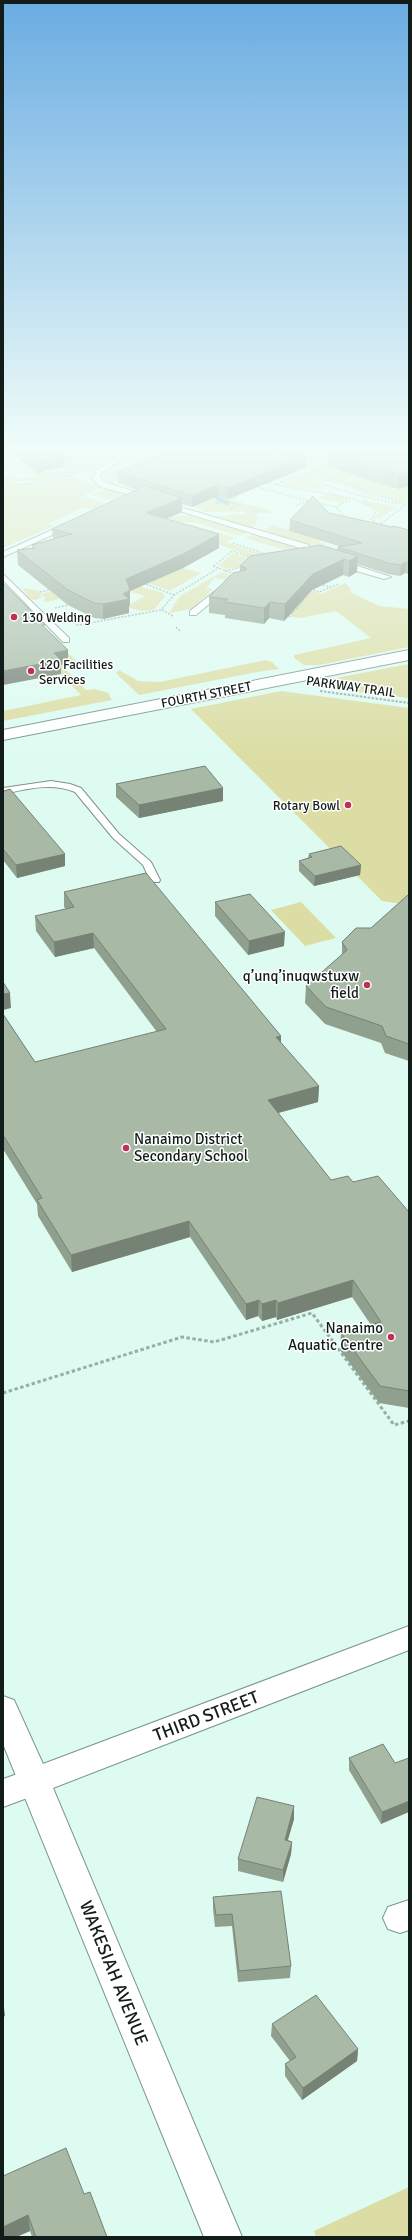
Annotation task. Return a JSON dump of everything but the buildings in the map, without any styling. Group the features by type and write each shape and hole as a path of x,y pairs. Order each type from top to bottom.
{"main road":[{"name":"FOURTH STREET","path":"3,735 409,655"},
{"name":"THIRD STREET","path":"3,1793 409,1638"},
{"name":"WAKESIAH AVENUE","path":"3,1709 35,1781 223,2237"}],"lane":[{"path":"3,555 13,551"},
{"path":"308,551 310,553 387,577"},
{"path":"3,576 66,640"},
{"path":"193,613 230,584"},
{"path":"3,791 56,784 70,785 78,790 116,836 147,864 155,880"}],"path":[{"path":"238,575 213,566 232,551 257,560"},
{"path":"255,551 268,555"},
{"path":"225,571 248,566"},
{"path":"161,610 174,595 219,568"},
{"path":"142,582 174,595"},
{"path":"305,588 319,592 339,584"},
{"path":"323,585 330,587"},
{"path":"38,593 50,590"},
{"path":"289,617 303,601 296,600"},
{"path":"60,607 68,605"},
{"path":"54,609 60,613"},
{"path":"66,617 78,625 161,610 173,616"},
{"path":"176,627 181,632"},
{"name":"PARKWAY TRAIL","path":"316,691 409,703"},
{"path":"3,1393 182,1337 214,1342 312,1313 394,1425 409,1421"}],"green space":[{"path":"235,551 252,551 271,557 262,561"},
{"path":"233,553 259,563 227,569 218,566"},
{"path":"91,562 182,568 201,573 170,591"},
{"path":"222,572 267,587 215,578 206,588 213,589 192,609 169,613 180,596"},
{"path":"124,582 163,593 165,596 154,610 141,611 126,607 145,596 114,587"},
{"path":"345,583 350,588 351,593 380,606 409,609 409,647 319,665 304,665 294,658 294,655 371,638 336,611 299,618 292,617 291,614 303,601 298,598 294,585 322,594"},
{"path":"23,588 40,591 40,594 51,592 60,599 45,602 43,600 46,599 41,594 41,598 36,600 29,599"},
{"path":"62,647 79,664 63,667 86,690 95,689 108,693 112,700 3,721 3,711 81,695 61,674 3,656"},
{"path":"266,660 272,662 279,669 139,695 116,673 119,670 138,681 160,682"},
{"path":"409,664 409,698 316,687 315,682"},
{"name":"Rotary Bowl","path":"281,691 409,708 409,905 382,901 191,709"},
{"path":"301,902 336,938 305,946 271,910"},
{"path":"409,2187 409,2237 316,2237 314,2231"}],"place":[{"name":"130 Welding","path":"14,617"},
{"name":"120 Facilities Services","path":"31,671"},
{"name":"Rotary Bowl","path":"348,805"},
{"name":"q’unq’inuqwstuxw field","path":"367,985"},
{"name":"Nanaimo District Secondary School","path":"126,1148"},
{"name":"Nanaimo Aquatic Centre","path":"391,1337"}]}
